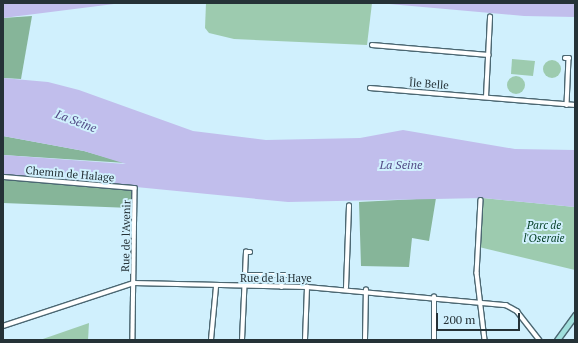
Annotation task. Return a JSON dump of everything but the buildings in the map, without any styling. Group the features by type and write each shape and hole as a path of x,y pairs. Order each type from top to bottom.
{"main road":[{"path":"559,339 575,316"}],"street":[{"path":"486,97 490,18"},
{"path":"372,45 489,55"},
{"path":"565,58 569,58 567,105"},
{"name":"Île Belle","path":"370,88 575,106"},
{"name":"Chemin de Halage","path":"3,177 135,188"},
{"name":"Rue de l'Avenir","path":"133,340 135,188"},
{"path":"481,200 477,262 485,340"},
{"path":"346,288 349,206"},
{"path":"242,340 247,287 246,252 250,252"},
{"path":"246,275 291,275"},
{"path":"282,275 282,287"},
{"name":"Rue de la Haye","path":"3,326 104,291 134,283 216,288 346,288 480,302 512,308 540,340"},
{"path":"305,340 307,287"},
{"path":"115,288 116,294"},
{"path":"212,340 216,288"},
{"path":"366,290 366,340"},
{"path":"104,291 107,296"},
{"path":"434,297 434,340"}],"green space":[{"path":"206,3 372,3 367,45 234,39 209,33 205,28"},
{"path":"32,16 21,79 3,78 3,18"},
{"path":"512,59 535,61 533,76 511,74"},
{"path":"552,60 558,63 561,69 558,75 552,78 546,75 543,69 546,63"},
{"path":"516,76 522,79 525,85 522,91 516,94 510,91 507,85 510,79"},
{"path":"3,136 84,151 126,163 3,155"},
{"path":"3,174 132,185 131,208 3,203"},
{"path":"436,198 429,241 412,238 409,267 361,266 359,202"},
{"name":"Parc de l'Oseraie","path":"483,198 575,207 575,270 479,247"},
{"path":"89,323 88,340 40,340"}],"water":[{"path":"3,3 122,3 3,18"},
{"path":"378,3 575,3 575,17 524,16"},
{"name":"La Seine","path":"3,78 48,82 79,90 193,131 266,140 360,138 403,130 515,149 575,150 575,207 483,198 288,202 3,174 3,155 126,164 84,151 3,136"}]}
